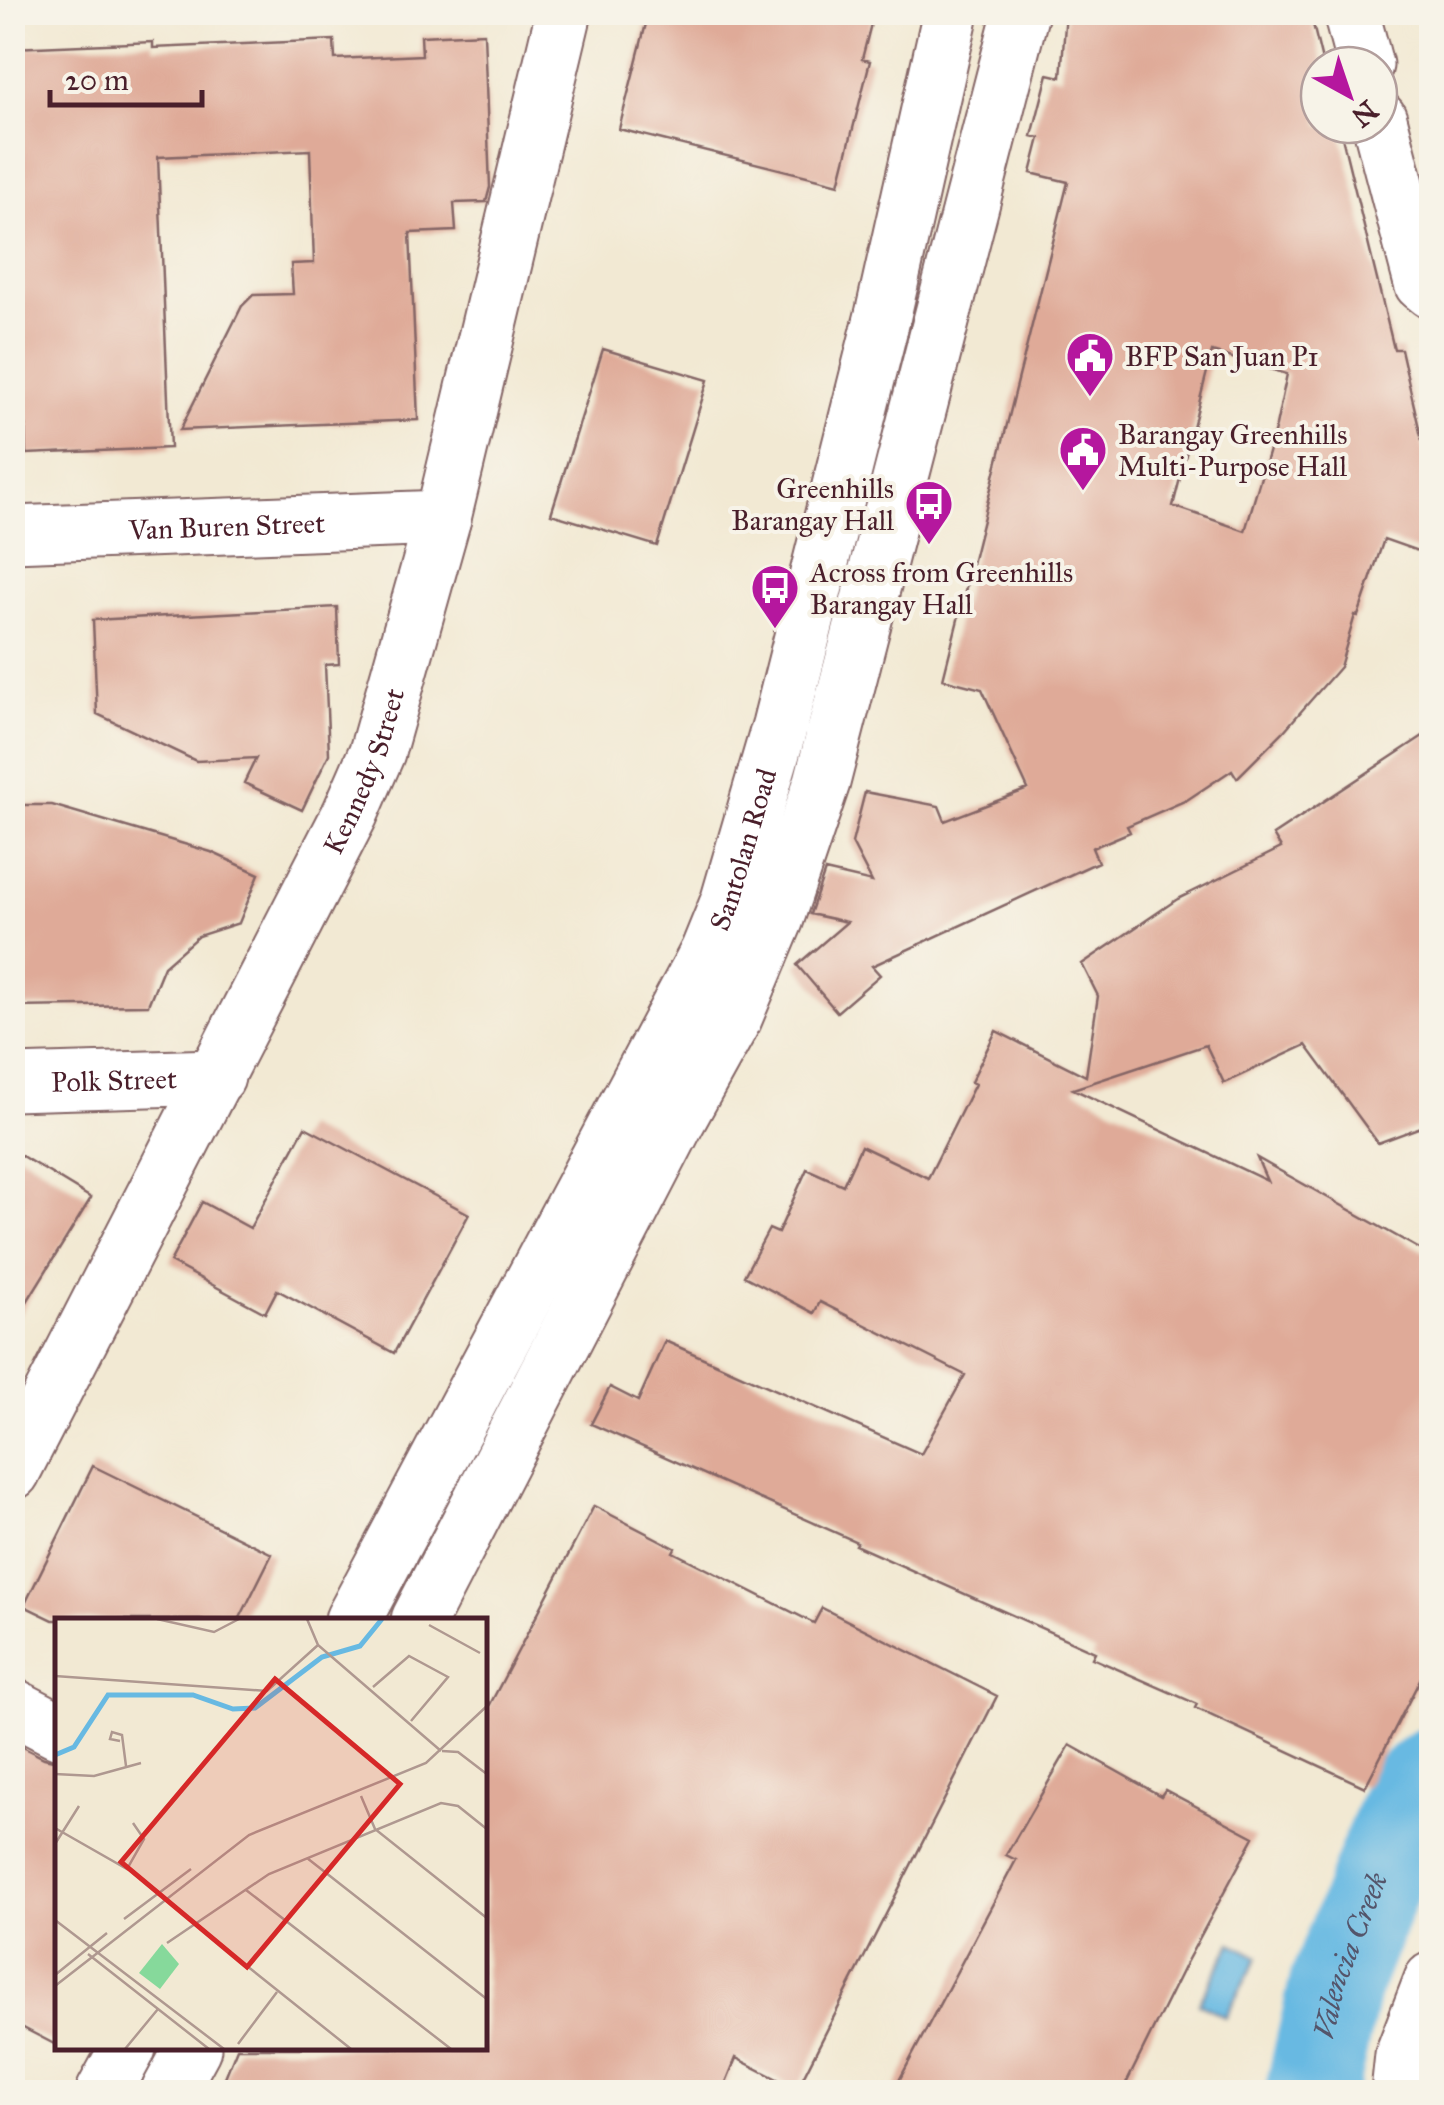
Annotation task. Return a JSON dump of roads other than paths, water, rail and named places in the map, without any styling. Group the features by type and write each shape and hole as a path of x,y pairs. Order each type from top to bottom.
{"main road":[{"name":"Kennedy Street","path":"12,1472 217,1077 350,814 377,752 443,518 564,12"},
{"name":"Santolan Road","path":"354,1618 708,952 728,904 780,725 878,334 951,12"},
{"name":"Santolan Road","path":"419,1618 734,1018 776,918 822,782 1022,12"},
{"path":"1386,145 1422,283 1432,290"},
{"name":"Van Buren Street","path":"12,534 443,518"},
{"name":"Polk Street","path":"12,1083 217,1077"},
{"path":"466,1404 518,1432"},
{"path":"12,1706 55,1728"},
{"path":"1398,2092 1404,2055 1432,1980"},
{"path":"104,2092 127,2050"},
{"path":"169,2092 192,2050"}],"water":[{"path":"1232,1943 1258,1957 1225,2017 1199,2003"}],"waterway":[{"name":"Valencia Creek","path":"1311,2092 1335,1985 1411,1791 1432,1773"}],"place":[{"name":"BFP San Juan P1","path":"1090,398"},
{"name":"Barangay Greenhills Multi-Purpose Hall","path":"1083,492"},
{"name":"Greenhills Barangay Hall","path":"929,546"},
{"name":"Across from Greenhills Barangay Hall","path":"775,630"}]}
